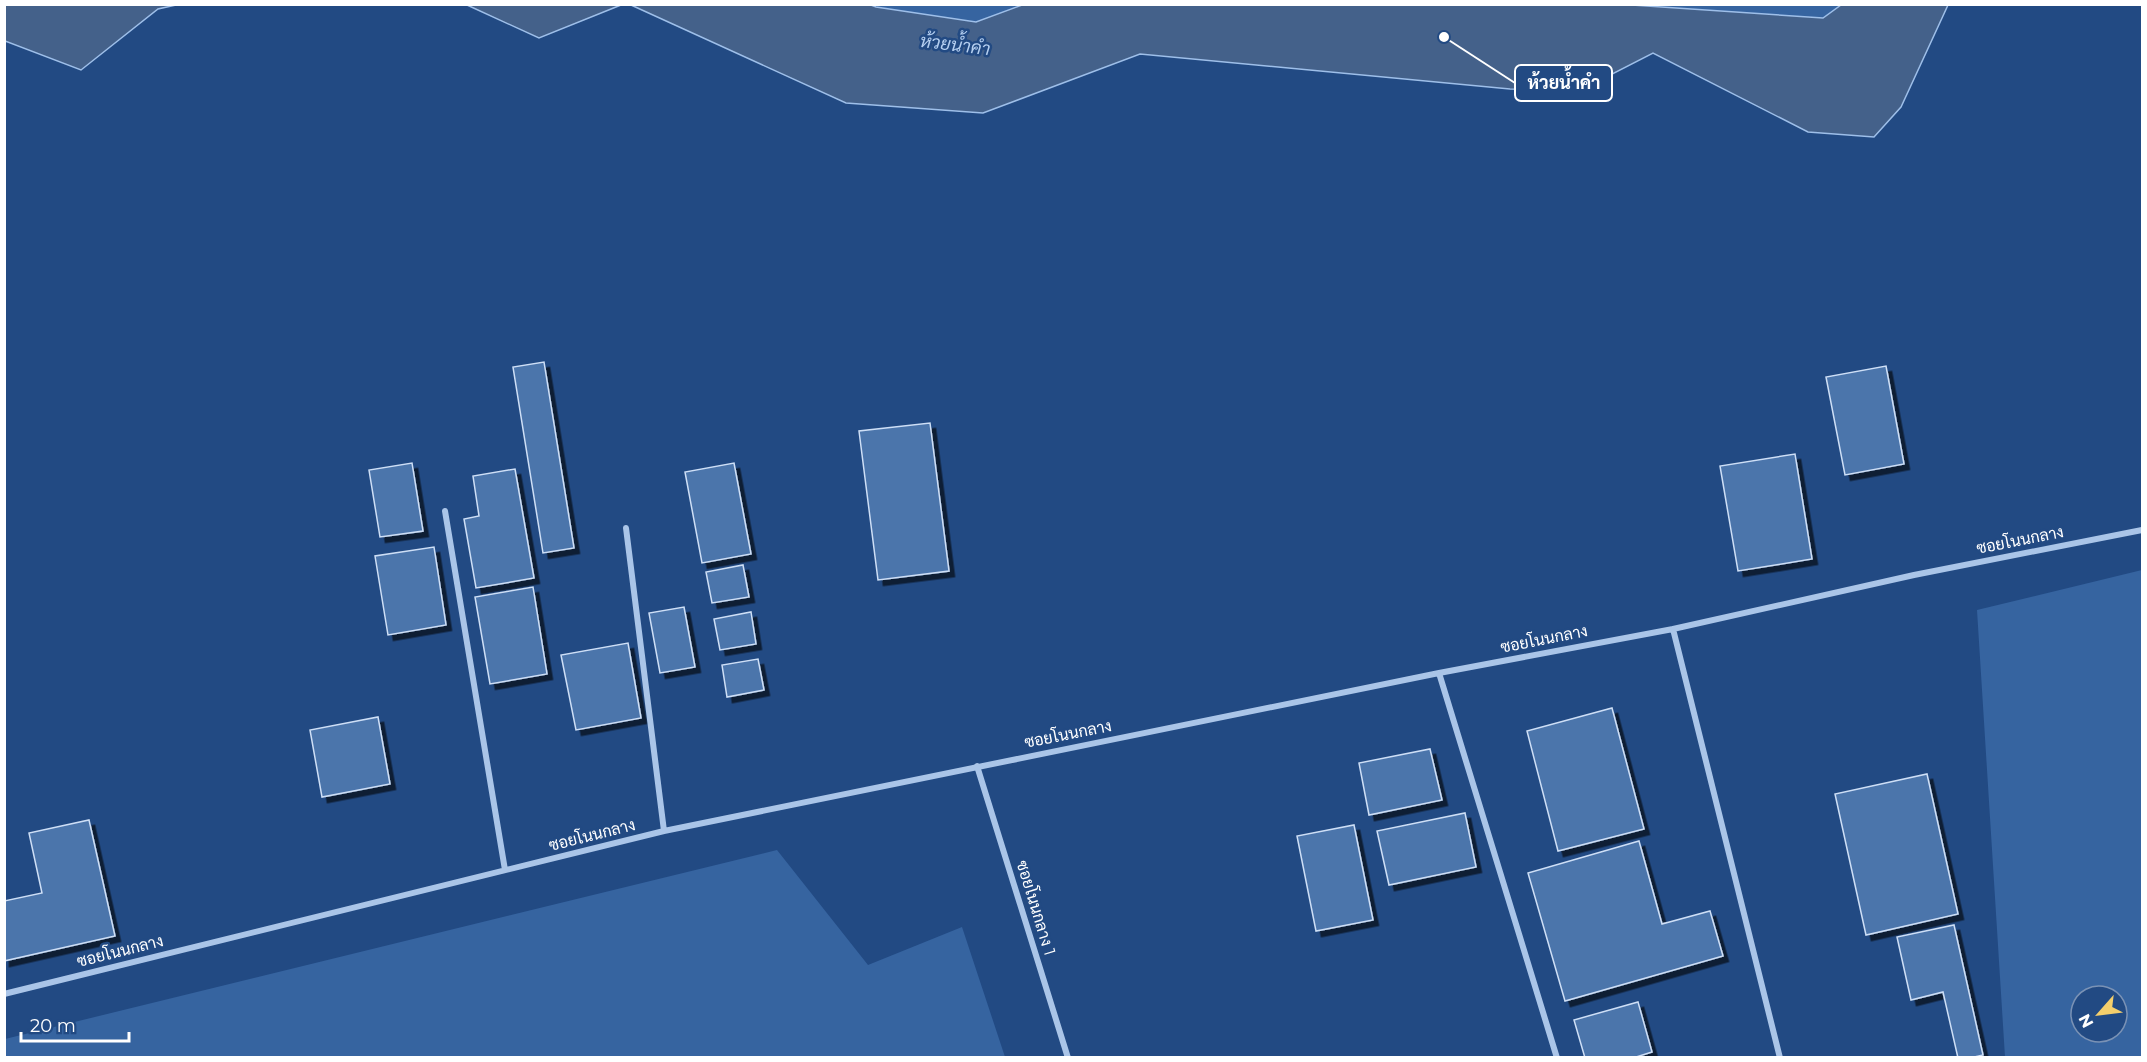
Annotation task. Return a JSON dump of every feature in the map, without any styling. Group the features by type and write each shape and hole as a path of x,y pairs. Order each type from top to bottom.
{"street":[{"path":"445,511 505,870"},
{"path":"626,528 664,831"},
{"name":"ซอยโนนกลาง","path":"4,994 664,831 1439,673 1673,629 1914,575 2142,530"},
{"path":"1673,629 1780,1058"},
{"path":"1439,673 1557,1058"},
{"name":"ซอยโนนกลาง 1","path":"977,766 1068,1058"}],"shaded area":[{"path":"871,5 1022,5 977,22"},
{"path":"1617,5 1841,5 1823,18"},
{"path":"2142,570 2142,1057 2005,1057 1977,610"},
{"path":"777,850 868,965 962,927 1005,1057 5,1057 5,1039"}],"water":[{"path":"1617,4 1823,18 1841,5 1948,5 1901,107 1874,137 1808,132 1653,53 1581,90 1510,89 1140,54 983,113 846,103 631,5 871,5 976,22 1022,5"},
{"path":"4,5 176,5 158,9 81,70 5,41"},
{"path":"467,5 621,5 539,38"}],"building":[{"path":"544,362 574,548 543,553 513,367"},
{"path":"1886,366 1904,464 1845,475 1826,377"},
{"path":"930,423 949,571 878,580 859,431"},
{"path":"1795,454 1812,559 1738,571 1720,466"},
{"path":"412,463 423,531 380,537 369,470"},
{"path":"734,463 751,554 702,563 685,472"},
{"path":"515,469 534,578 476,588 464,519 479,516 473,476"},
{"path":"434,547 446,625 388,635 375,556"},
{"path":"743,565 749,597 712,603 706,572"},
{"path":"533,587 547,674 490,684 475,597"},
{"path":"684,607 695,667 660,673 649,613"},
{"path":"751,612 756,644 720,650 714,619"},
{"path":"628,643 641,718 576,730 561,655"},
{"path":"758,659 764,690 727,697 722,665"},
{"path":"1612,708 1644,829 1558,851 1527,731"},
{"path":"378,717 390,784 322,797 310,730"},
{"path":"1430,749 1442,800 1369,815 1359,763"},
{"path":"1927,774 1958,914 1866,935 1835,794"},
{"path":"1465,813 1476,867 1389,885 1377,831"},
{"path":"89,820 115,936 4,961 4,901 42,893 29,833"},
{"path":"1354,825 1373,920 1316,931 1297,836"},
{"path":"1639,841 1662,924 1710,911 1723,956 1565,1001 1528,873"},
{"path":"1954,925 1983,1055 1970,1058 1958,1058 1943,992 1911,1000 1897,937"},
{"path":"1638,1002 1652,1052 1633,1058 1585,1058 1574,1020"}],"place":[{"name":"ห้วยน้ำคำ","path":"1444,37"}]}
